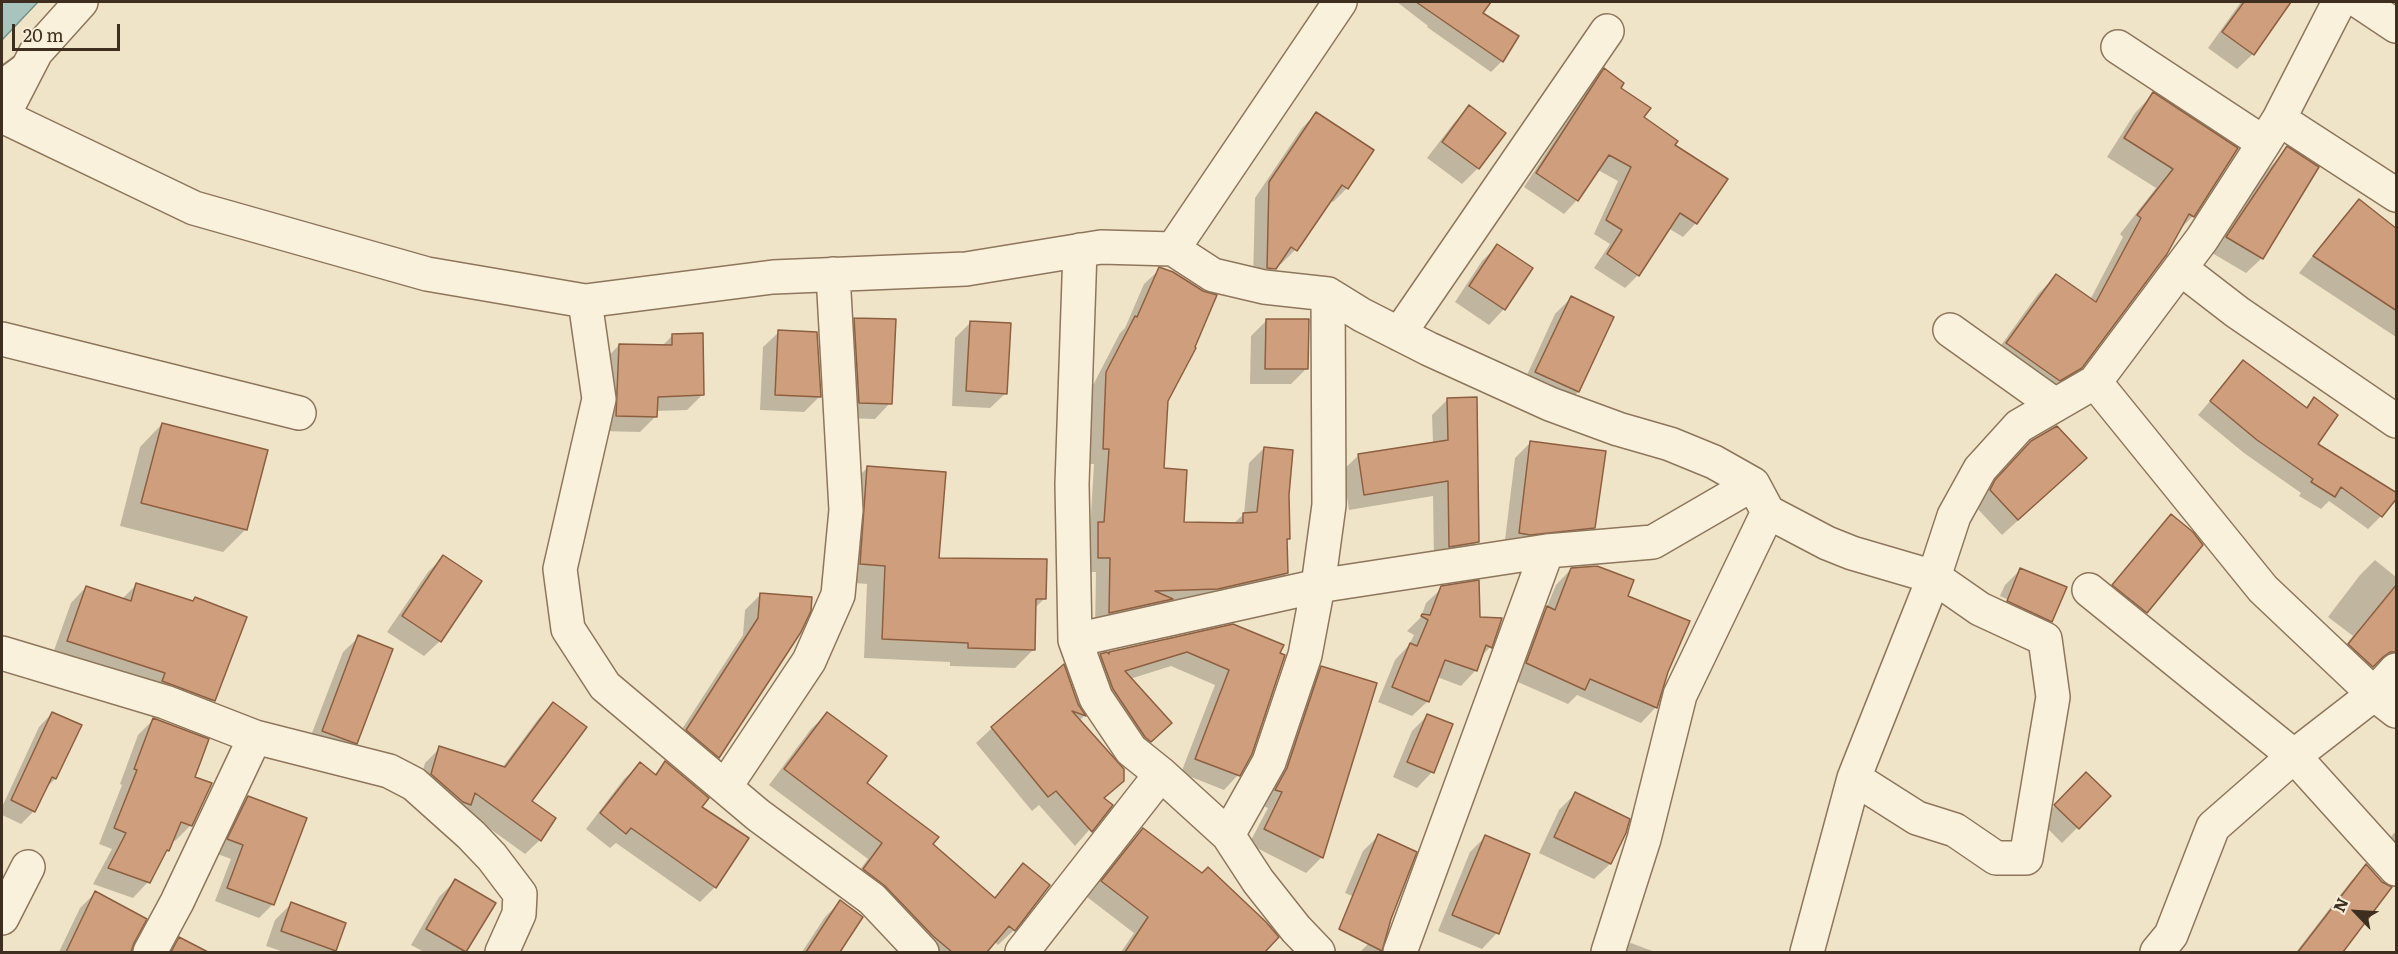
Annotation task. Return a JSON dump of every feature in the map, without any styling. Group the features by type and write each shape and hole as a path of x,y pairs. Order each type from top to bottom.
{"street":[{"path":"81,2 36,52 2,117 194,208 427,274 585,301 773,277 966,269 1101,247 1173,249 1213,275 1264,287 1328,294 1399,334 1550,404 1618,429 1670,444 1714,462 1753,484 1768,512 1827,543 1852,553 1934,577 1980,609 2045,639 2053,697 2026,858 1996,858 1955,830 1917,818 1854,778"},
{"path":"1173,249 1340,2"},
{"path":"1807,952 1854,778 1934,577 1954,516 1980,469 2019,426 2095,382 2202,239 2271,131 2339,2"},
{"path":"2360,2 2397,26"},
{"path":"1399,334 1607,31"},
{"path":"2118,47 2271,131 2397,195"},
{"path":"1080,250 1072,484 1075,639 1096,698 1131,750 1161,774 1228,836 1258,881 1296,929 1318,952"},
{"path":"2180,268 2237,312 2397,421"},
{"path":"725,788 809,661 838,595 846,510 833,274"},
{"path":"1228,836 1269,762 1305,655 1318,586 1329,505 1328,294"},
{"path":"585,301 599,399 560,570 568,629 606,686 758,815 872,899 922,952"},
{"path":"1950,330 2055,405"},
{"path":"2,339 299,413"},
{"path":"2095,382 2263,589 2385,702"},
{"path":"1075,639 1318,586 1547,551 1653,542 1753,484"},
{"path":"1608,952 1644,839 1680,695 1768,512"},
{"path":"1400,952 1547,551"},
{"path":"2089,590 2294,756 2397,869"},
{"path":"2,653 165,702 255,737 389,771 414,784 471,835 492,857 520,894 519,914 502,952"},
{"path":"2157,952 2172,935 2213,827 2294,756 2385,702 2397,670"},
{"path":"150,952 182,892 255,737"},
{"path":"1022,952 1161,774"},
{"path":"2,918 28,867"}],"lane":[{"path":"2,77 36,52"}],"water":[{"path":"2,2 38,2 2,40"}],"building":[{"path":"1416,2 1491,2 1483,13 1519,36 1503,62"},
{"path":"2244,2 2291,2 2254,55 2222,32"},
{"path":"1604,68 1624,83 1621,88 1651,108 1644,117 1678,141 1675,145 1728,179 1697,224 1680,213 1639,276 1607,254 1622,230 1606,220 1631,167 1609,155 1578,201 1536,173"},
{"path":"2153,92 2238,148 2194,217 2189,214 2167,254 2082,368 2060,381 2006,343 2056,274 2096,302 2141,218 2137,215 2173,169 2124,138"},
{"path":"1469,105 1506,133 1479,169 1442,142"},
{"path":"1316,112 1374,150 1348,189 1342,185 1297,251 1291,247 1276,269 1267,268 1269,182"},
{"path":"2287,146 2319,167 2263,259 2226,237"},
{"path":"2359,199 2397,229 2397,311 2313,256"},
{"path":"1497,244 1533,268 1505,310 1469,286"},
{"path":"1159,267 1173,272 1203,291 1217,295 1196,348 1168,401 1164,468 1187,470 1184,522 1243,523 1243,513 1257,512 1264,447 1293,450 1289,495 1290,539 1287,539 1288,573 1218,589 1155,591 1173,599 1109,613 1110,558 1098,558 1098,522 1104,522 1109,449 1103,449 1106,372 1135,316 1137,317"},
{"path":"1571,296 1614,317 1579,392 1535,372"},
{"path":"854,318 896,319 892,404 859,403"},
{"path":"1266,319 1309,319 1308,369 1265,369"},
{"path":"970,321 1011,323 1007,394 966,391"},
{"path":"778,330 817,332 821,397 775,395"},
{"path":"703,333 704,395 658,397 657,417 616,416 619,344 672,345 672,334"},
{"path":"2243,360 2307,408 2314,397 2338,415 2318,444 2397,493 2397,498 2382,517 2341,487 2335,497 2311,482 2313,479 2257,440 2210,401"},
{"path":"1477,397 1479,542 1449,547 1448,481 1364,495 1358,454 1448,440 1447,398"},
{"path":"162,423 268,450 247,530 141,503"},
{"path":"2057,426 2087,458 2018,520 1990,490 1995,480 2031,441"},
{"path":"1530,441 1606,451 1595,528 1530,535 1519,533"},
{"path":"867,466 946,472 939,558 1047,559 1046,599 1036,599 1035,650 968,648 968,643 882,639 885,566 860,564"},
{"path":"2171,514 2193,532 2203,545 2147,613 2112,585"},
{"path":"443,555 482,581 441,642 402,616"},
{"path":"1597,566 1634,580 1628,596 1690,621 1668,672 1657,708 1590,679 1585,690 1526,663 1547,606 1555,610 1571,568"},
{"path":"2020,568 2067,587 2052,622 2007,601"},
{"path":"1479,580 1480,617 1502,618 1492,648 1486,645 1477,671 1445,660 1429,702 1392,687 1410,643 1417,646 1428,620 1421,616 1422,614 1430,615 1441,586"},
{"path":"136,583 193,601 195,597 247,617 215,701 162,681 165,673 67,641 86,586 131,601"},
{"path":"2397,584 2397,652 2390,652 2373,667 2348,644"},
{"path":"760,593 812,597 811,611 801,632 719,758 686,730 758,618"},
{"path":"1233,624 1284,645 1280,653 1285,655 1252,754 1240,776 1195,759 1229,670 1187,652 1125,671 1172,723 1151,742 1145,737 1113,689 1100,654 1107,652 1109,654 1109,652"},
{"path":"358,635 393,649 357,744 322,731"},
{"path":"1064,664 1078,704 1086,716 1072,711 1124,769 1124,781 1104,798 1113,805 1092,832 1056,791 1048,797 991,727"},
{"path":"1321,666 1377,683 1323,858 1264,829 1282,792 1275,790 1287,768"},
{"path":"553,702 587,727 532,801 556,818 541,841 475,793 471,805 463,802 431,774 439,746 505,767"},
{"path":"52,712 82,725 56,779 52,777 35,812 11,800"},
{"path":"827,712 887,756 867,783 939,837 933,844 995,898 1023,863 1050,885 1015,931 1009,926 987,952 952,952 933,936 885,886 863,869 882,843 784,769"},
{"path":"1427,714 1453,724 1434,773 1407,762"},
{"path":"153,718 209,739 195,777 212,783 192,826 181,822 169,851 167,850 150,883 108,868 126,833 114,828 137,770 134,769"},
{"path":"665,761 709,798 702,807 749,838 716,888 631,828 626,834 600,813 640,762 656,775"},
{"path":"2086,772 2111,796 2079,829 2054,805"},
{"path":"1575,792 1630,819 1611,864 1554,837"},
{"path":"248,796 307,818 274,905 227,888 243,845 227,839"},
{"path":"1143,828 1202,873 1208,867 1279,937 1265,952 1125,952 1148,917 1101,881"},
{"path":"1378,834 1417,852 1391,919 1382,951 1339,929"},
{"path":"1485,835 1530,854 1499,934 1452,915"},
{"path":"2366,864 2382,882 2392,887 2343,952 2298,952"},
{"path":"455,879 496,903 466,952 426,929"},
{"path":"95,891 147,919 131,952 66,952"},
{"path":"840,900 863,917 840,952 806,952"},
{"path":"291,902 346,923 336,951 281,931"},
{"path":"179,937 208,952 171,952"}]}
